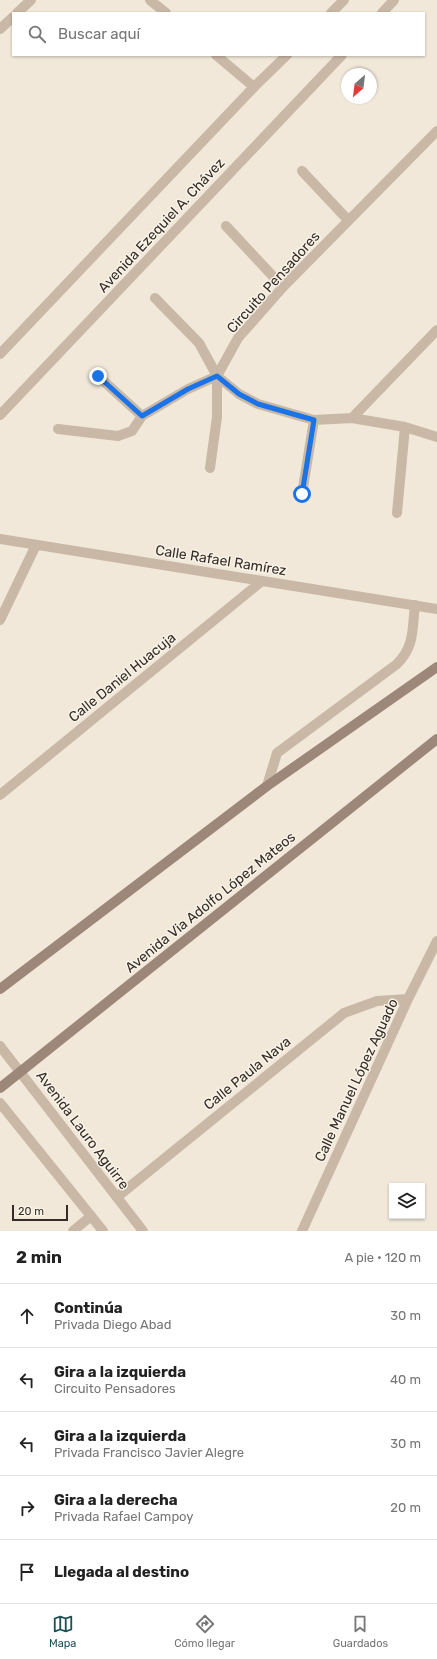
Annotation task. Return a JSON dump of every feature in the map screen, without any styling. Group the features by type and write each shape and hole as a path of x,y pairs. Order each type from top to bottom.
{"main road":[{"path":"0,989 267,786 437,667"},
{"name":"Avenida Via Adolfo López Mateos","path":"0,1088 437,739"}],"street":[{"path":"18,12 31,0"},
{"path":"150,0 165,12"},
{"path":"332,12 344,0"},
{"path":"383,12 394,0"},
{"path":"0,29 12,18"},
{"path":"217,56 254,87"},
{"name":"Avenida Ezequiel A. Chávez","path":"0,354 254,87 286,56"},
{"name":"Avenida Ezequiel A. Chávez","path":"0,415 341,56"},
{"name":"Circuito Pensadores","path":"217,376 238,338 283,287 437,131"},
{"path":"302,171 348,220"},
{"path":"226,226 283,287"},
{"path":"155,298 199,343 217,376 239,394 258,404 314,420 352,418 405,427 437,437"},
{"path":"352,418 437,330"},
{"path":"98,376 142,416"},
{"path":"58,429 118,436 132,431 142,416 188,389 217,376"},
{"path":"210,468 217,417 217,376"},
{"path":"302,494 314,420"},
{"path":"397,513 405,427"},
{"name":"Calle Rafael Ramírez","path":"0,539 437,609"},
{"path":"0,620 36,545"},
{"name":"Calle Daniel Huacuja","path":"0,795 262,581"},
{"path":"267,786 277,753 397,664 407,654 411,643 415,605"},
{"name":"Calle Manuel López Aguado","path":"302,1231 408,999 437,941"},
{"name":"Calle Paula Nava","path":"117,1198 344,1013 377,1001 408,999"},
{"name":"Avenida Lauro Aguirre","path":"0,1046 143,1231"},
{"path":"0,1103 103,1231"},
{"path":"73,1231 92,1216"}],"route":[{"path":"98,376 142,416 188,389 217,376 239,394 258,404 314,420 302,494"}]}
